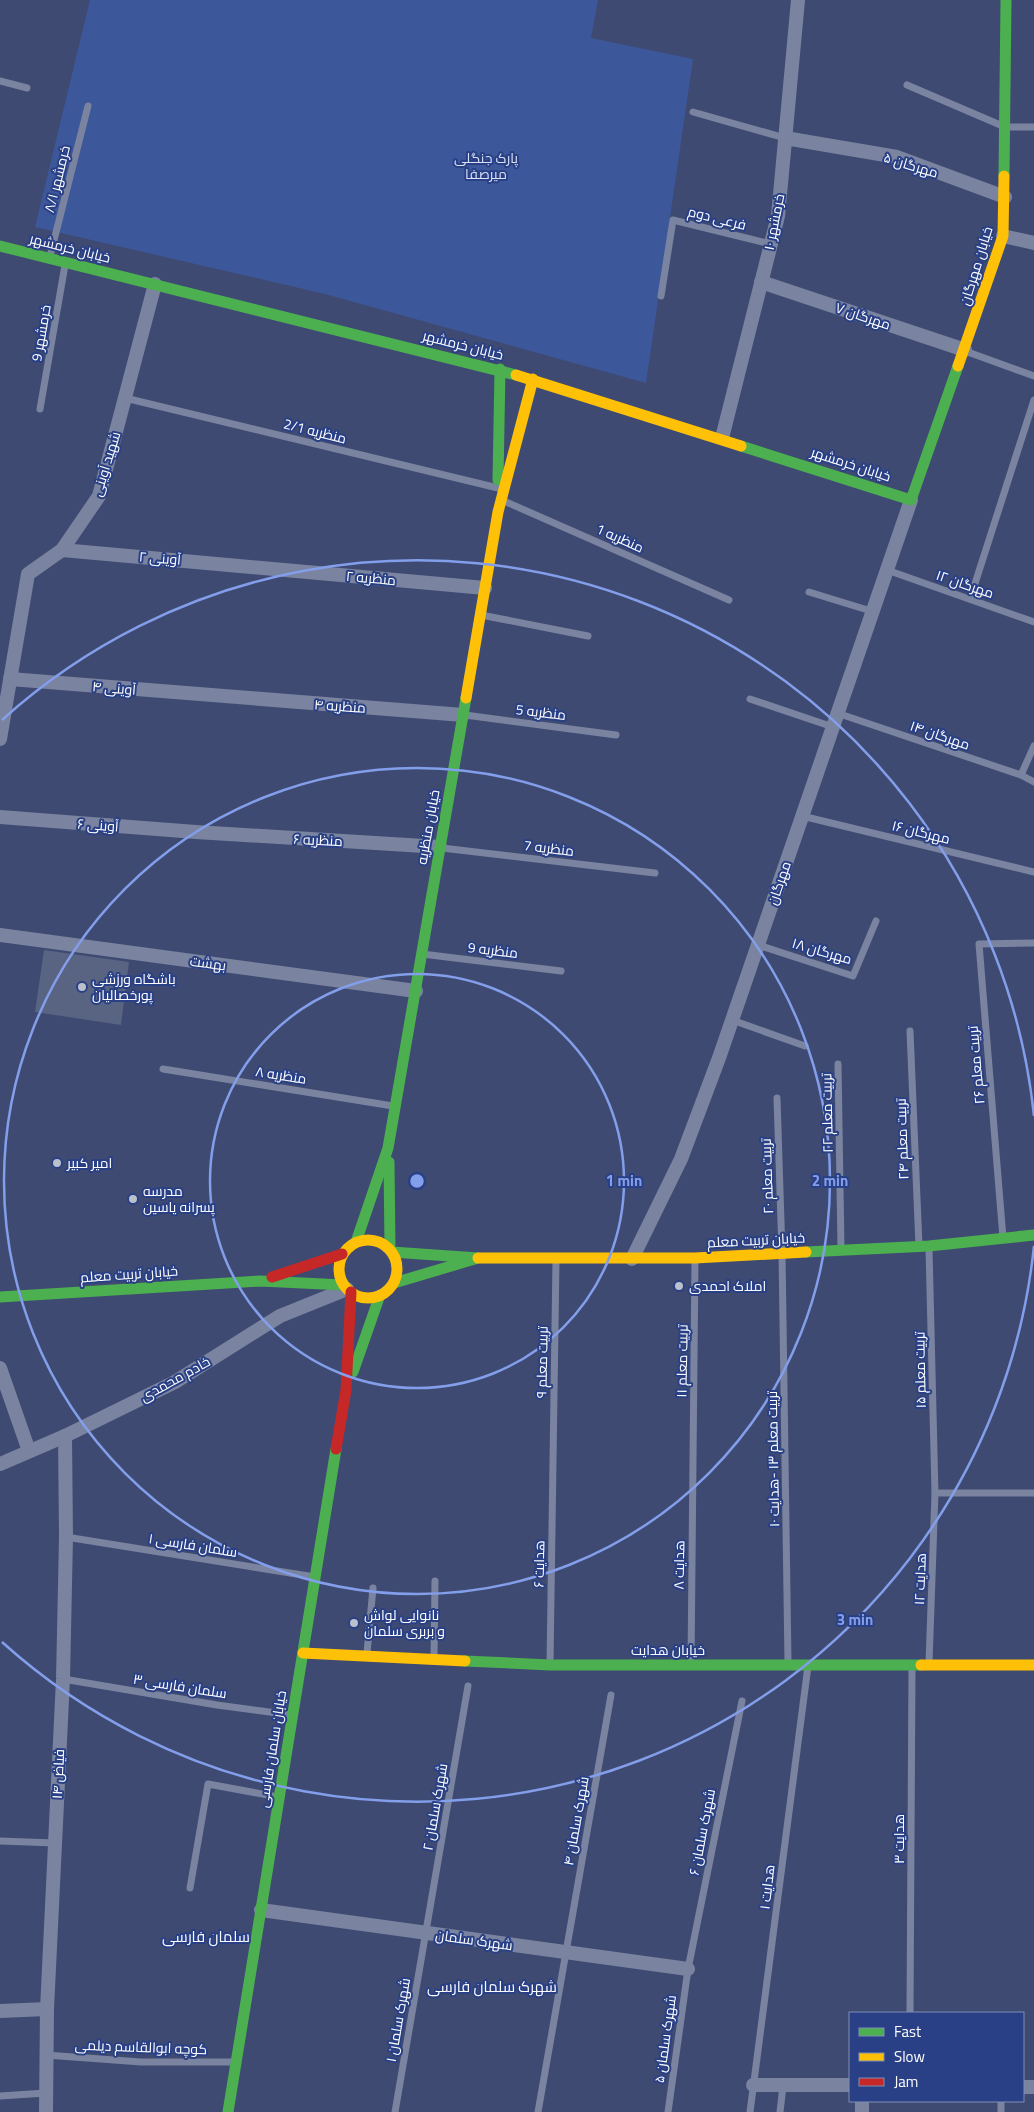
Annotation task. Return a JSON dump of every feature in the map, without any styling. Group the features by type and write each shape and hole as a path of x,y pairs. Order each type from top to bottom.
{"street":[{"name":"خرمشهر ۱۰","path":"722,438 778,216 798,0"},
{"name":"خیابان مهرگان","path":"911,500 965,350 1003,236 1006,0"},
{"name":"مهرگان ۵","path":"785,138 897,157 1004,197"},
{"path":"1003,236 1034,243"},
{"name":"خیابان خرمشهر","path":"0,246 533,379 911,500"},
{"name":"مهرگان ۷","path":"762,282 965,350"},
{"name":"شهید آوینی","path":"0,739 28,574 62,550 99,496 155,284"},
{"path":"500,370 500,494"},
{"path":"500,494 533,379"},
{"name":"خیابان منظریه","path":"388,1148 500,494"},
{"name":"مهرگان","path":"632,1259 680,1159 732,1020 911,500"},
{"name":"آوینی ۲","path":"62,550 257,567"},
{"name":"منظریه ۲","path":"257,567 485,588"},
{"name":"آوینی ۴","path":"10,679 216,696"},
{"name":"منظریه ۴","path":"216,696 463,715"},
{"name":"آوینی ۶","path":"0,818 196,832"},
{"name":"منظریه ۶","path":"196,832 440,847"},
{"name":"بهشت","path":"0,935 416,991"},
{"path":"260,1280 342,1254 356,1242 388,1148"},
{"path":"260,1280 347,1289 362,1297 380,1295 388,1290 394,1283 397,1265 391,1250 388,1148"},
{"name":"خیابان تربیت معلم","path":"478,1258 695,1258 924,1246 1034,1235"},
{"path":"356,1242 374,1240 391,1250 478,1258"},
{"path":"342,1254 339,1272 347,1289 346,1390"},
{"path":"394,1283 478,1258"},
{"name":"خیابان تربیت معلم","path":"0,1297 260,1280"},
{"name":"خادم محمدی","path":"0,1464 65,1436 175,1382 280,1316 347,1289"},
{"path":"346,1390 380,1295"},
{"path":"0,1368 29,1451"},
{"name":"خیابان سلمان فارسی","path":"228,2112 346,1390"},
{"name":"فیاض ۱۴","path":"46,2112 47,2009 63,1680 66,1537 65,1436"},
{"name":"خیابان هدایت","path":"303,1653 550,1665 1034,1666"},
{"name":"شهرک سلمان","path":"261,1910 688,1969"},
{"path":"0,2011 47,2009"},
{"path":"753,2085 849,2085"}],"lane":[{"path":"0,82 27,88"},
{"path":"907,85 1005,127 1034,127"},
{"name":"خرمشهر ۸/۱","path":"49,258 88,106"},
{"path":"693,112 785,138"},
{"name":"فرعی دوم","path":"661,296 673,220 771,244"},
{"name":"خرمشهر 9","path":"40,409 66,262"},
{"path":"965,350 1034,376"},
{"name":"منظریه 2/1","path":"125,398 500,494"},
{"path":"970,599 1034,400"},
{"name":"منظریه 1","path":"500,494 729,600"},
{"name":"مهرگان ۱۲","path":"887,570 1034,622"},
{"path":"809,592 872,611"},
{"path":"480,615 588,636"},
{"path":"750,699 833,727"},
{"name":"مهرگان ۱۴","path":"837,713 1022,775 1034,782"},
{"name":"منظریه 5","path":"463,715 616,734"},
{"path":"1022,775 1034,746"},
{"name":"مهرگان ۱۶","path":"802,816 1034,872"},
{"name":"منظریه 7","path":"440,847 655,872"},
{"name":"مهرگان ۱۸","path":"758,945 853,976 876,921"},
{"name":"تربیت معلم ۲۶","path":"1003,1238 979,944 1034,943"},
{"name":"منظریه 9","path":"422,954 561,971"},
{"path":"732,1020 805,1046"},
{"name":"تربیت معلم ۲۴","path":"910,1031 924,1246"},
{"name":"تربیت معلم ۲۲","path":"838,1064 841,1250"},
{"name":"منظریه ۸","path":"163,1069 396,1106"},
{"name":"تربیت معلم ۲۰","path":"777,1098 782,1254"},
{"name":"تربیت معلم ۱۵","path":"924,1246 935,1493"},
{"name":"تربیت معلم ۱۳ -هدایت ۱۰","path":"782,1254 788,1665"},
{"name":"تربیت معلم ۱۱","path":"693,1465 695,1258"},
{"name":"تربیت معلم ۹","path":"553,1464 556,1259"},
{"name":"هدایت ۶","path":"550,1665 553,1464"},
{"name":"هدایت ۸","path":"691,1665 693,1465"},
{"path":"935,1493 1034,1493"},
{"name":"هدایت ۱۲","path":"929,1666 935,1493"},
{"name":"سلمان فارسی ۱","path":"66,1537 316,1577"},
{"path":"434,1659 435,1581"},
{"path":"367,1656 373,1588"},
{"name":"هدایت ۱","path":"750,2112 808,1665"},
{"name":"هدایت ۳","path":"910,2012 912,1666"},
{"name":"سلمان فارسی ۳","path":"63,1680 217,1705 293,1715"},
{"name":"شهرک سلمان ۲","path":"426,1933 468,1686"},
{"name":"شهرک سلمان ۴","path":"538,2112 611,1695"},
{"name":"شهرک سلمان ۶","path":"688,1969 742,1701"},
{"path":"190,1888 208,1784 280,1797"},
{"path":"0,1841 54,1843"},
{"name":"شهرک سلمان ۱","path":"394,2112 426,1933"},
{"name":"شهرک سلمان ۵","path":"668,2112 688,1969"},
{"name":"کوچه ابوالقاسم دیلمی","path":"46,2055 140,2062 236,2062"},
{"path":"780,2112 783,2086"},
{"path":"0,2096 46,2093"}],"green space":[{"name":"پارک جنگلی میرصفا","path":"90,0 598,0 591,38 693,59 646,383 325,294 35,227"}],"building":[{"name":"باشگاه ورزشی پورخصالیان","path":"44,950 129,962 121,1025 35,1012"}],"traffic: fast":[{"path":"1004,176 1006,0"},
{"path":"0,246 516,375"},
{"path":"741,446 911,500 958,366"},
{"path":"498,480 500,369"},
{"path":"356,1242 388,1148 466,698"},
{"path":"389,1162 390,1249"},
{"path":"806,1252 929,1246 1034,1235"},
{"path":"392,1252 478,1258 394,1283"},
{"path":"0,1297 260,1281 344,1285"},
{"path":"353,1372 380,1295"},
{"path":"228,2112 336,1449"},
{"path":"465,1661 550,1665 921,1665"}],"traffic: slow":[{"path":"958,366 1003,236 1004,176"},
{"path":"516,375 741,446"},
{"path":"466,698 498,512 533,379"},
{"path":"362,1240 374,1240 389,1248 397,1263 397,1269 397,1275 389,1290 374,1298 362,1298 347,1290 339,1275 339,1263 347,1248 362,1240"},
{"path":"478,1258 695,1258 806,1252"},
{"path":"303,1653 465,1661"},
{"path":"921,1665 1034,1665"}],"traffic: jam":[{"path":"272,1277 342,1254"},
{"path":"336,1449 346,1390 351,1292"}],"place":[{"name":"باشگاه ورزشی پورخصالیان","path":"82,987"},
{"name":"امیر کبیر","path":"57,1163"},
{"name":"مدرسه پسرانه یاسین","path":"133,1199"},
{"name":"املاک احمدی","path":"679,1286"},
{"name":"نانوایی لواش و بربری سلمان","path":"354,1623"}],"district":[{"name":"سلمان فارسی","path":"206,1937"},
{"name":"شهرک سلمان فارسی","path":"492,1987"}]}
